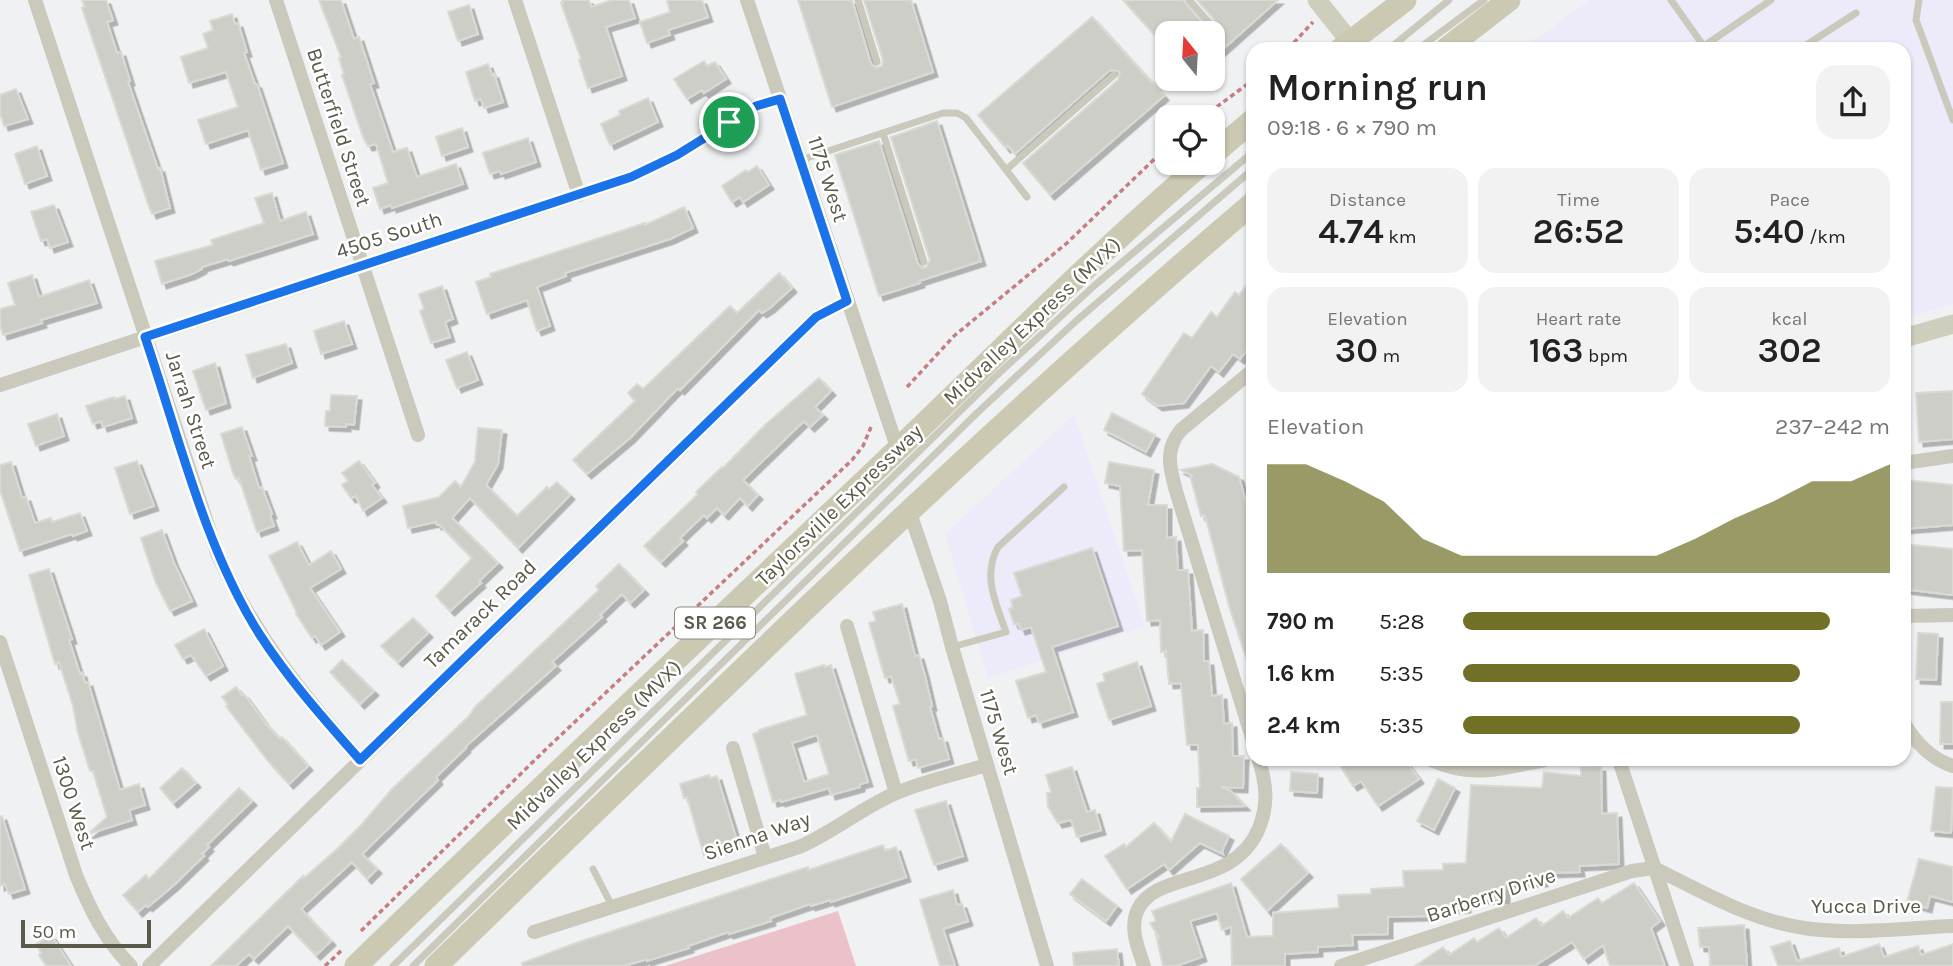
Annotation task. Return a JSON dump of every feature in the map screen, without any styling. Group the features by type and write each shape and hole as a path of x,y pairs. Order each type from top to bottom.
{"main road":[{"path":"1354,42 1405,0"},
{"path":"1455,42 1509,0"},
{"path":"1225,144 1246,126"},
{"name":"Taylorsville Expressway","path":"351,956 532,796 898,450 1074,279 1190,175"},
{"name":"SR 266","path":"436,966 909,510 1093,340 1246,208"}],"street":[{"name":"Jarrah Street","path":"35,0 207,524 230,581 260,635 289,677 360,760"},
{"name":"Butterfield Street","path":"276,0 418,435"},
{"path":"515,0 579,195"},
{"name":"1175 West","path":"747,0 898,450"},
{"path":"1317,0 1346,42"},
{"name":"4505 South","path":"0,385 631,177 666,160 756,106 780,99"},
{"name":"Tamarack Road","path":"149,966 816,317 847,301"},
{"path":"1911,336 1953,324"},
{"path":"1246,376 1181,430 1173,439 1169,453 1176,491 1246,718"},
{"path":"1911,462 1953,456"},
{"name":"1175 West","path":"909,510 940,601 1047,966"},
{"path":"1911,615 1953,615"},
{"path":"847,626 896,793"},
{"name":"1300 West","path":"0,642 84,895 102,930 117,952 131,966"},
{"path":"1911,732 1924,749 1953,766"},
{"path":"733,748 765,857"},
{"name":"Sienna Way","path":"534,932 818,838 869,806 896,793 987,765"},
{"path":"1144,966 1134,928 1137,911 1143,901 1159,890 1231,862 1256,837 1267,805 1261,766"},
{"path":"1446,766 1470,771 1490,771 1515,766"},
{"path":"1621,766 1687,966"},
{"name":"Yucca Drive","path":"1654,869 1734,907 1798,927 1835,930 1953,926"},
{"name":"Barberry Drive","path":"1341,966 1632,871 1654,869"}],"lane":[{"path":"858,0 877,62"},
{"path":"1189,0 1208,21"},
{"path":"1398,42 1449,0"},
{"path":"1427,42 1484,0"},
{"path":"1671,0 1701,42"},
{"path":"1713,42 1771,0"},
{"path":"1919,0 1916,20 1953,120"},
{"path":"1811,42 1856,13"},
{"path":"1006,170 1114,75"},
{"path":"800,160 943,113 957,113 966,118 1027,197"},
{"path":"883,133 924,262"},
{"name":"Midvalley Express (MVX)","path":"393,966 995,377 1095,285 1246,158"},
{"name":"Midvalley Express (MVX)","path":"413,966 977,413 1113,288 1246,175"},
{"path":"952,648 1006,632 989,578 991,559 998,547 1064,487"},
{"path":"593,869 612,906"}],"path":[{"path":"1295,42 1315,21"},
{"path":"1219,105 1246,85"},
{"path":"907,387 954,336 1067,243 1155,159"},
{"path":"355,937 563,733 852,460 863,446 871,427"},
{"path":"325,966 351,956"}],"shaded area":[{"path":"1589,0 1953,0 1953,304 1911,317 1911,42 1532,42"},
{"path":"1074,414 1145,626 988,678 945,534"},
{"path":"838,911 856,966 665,966"}],"building":[{"path":"82,0 106,0 113,20 107,22 117,53 121,52 130,81 128,82 158,169 160,168 170,208 152,214 82,8 85,7"},
{"path":"319,0 341,0 354,39 359,37 374,83 370,84 393,152 407,148 417,177 456,164 463,184 392,208 391,205 380,209 373,188 388,183 376,144 368,146 363,137 342,75 341,57"},
{"path":"562,0 589,0 591,7 612,0 629,0 635,18 606,27 622,76 588,88"},
{"path":"667,0 702,0 708,17 668,30 670,35 647,43 640,22 670,12"},
{"path":"798,0 852,0 871,64 876,68 882,66 883,60 864,0 911,0 933,72 832,107"},
{"path":"1123,0 1183,0 1201,21 1155,21 1155,36"},
{"path":"1197,0 1278,0 1225,47 1225,21 1216,21"},
{"path":"469,5 478,34 458,41 448,12"},
{"path":"232,14 235,24 238,23 247,52 244,53 283,163 261,170 248,130 206,144 198,120 238,107 226,72 189,83 181,57 208,48 203,34 213,30 210,21"},
{"path":"1092,17 1155,86 1155,91 1159,91 1164,96 1050,195 1023,163 1118,80 1118,71 1110,70 1015,154 1008,146 1006,148 978,115"},
{"path":"704,61 707,66 715,62 726,79 704,93 702,90 687,99 674,79"},
{"path":"488,64 503,102 484,108 481,99 475,101 466,72"},
{"path":"16,89 28,119 4,126 0,113 0,95"},
{"path":"648,98 658,122 610,145 601,124 620,115 619,111"},
{"path":"937,121 981,261 879,296 835,155 879,141 918,264 926,268 930,260 891,137"},
{"path":"462,128 468,147 442,156 436,137"},
{"path":"528,138 536,162 501,174 500,171 490,174 483,153"},
{"path":"37,146 47,176 25,184 15,154"},
{"path":"757,166 769,185 743,202 740,197 732,202 722,186"},
{"path":"272,193 280,221 306,212 313,234 202,267 192,274 162,284 155,261 213,245 211,240 264,223 255,198"},
{"path":"54,205 68,242 50,248 47,239 41,241 31,212"},
{"path":"684,207 693,228 670,239 565,273 566,276 537,287 550,326 537,331 527,300 487,314 476,282 491,277 490,274 645,225"},
{"path":"779,273 792,288 770,308 762,313 759,310 630,438 587,474 573,460 635,401 628,393 637,384 643,389 730,306 737,313"},
{"path":"32,275 39,297 89,280 97,303 3,335 0,309 15,305 8,283"},
{"path":"442,286 453,319 445,322 450,337 431,343 420,311 424,309 419,294"},
{"path":"1246,286 1246,351 1240,359 1233,354 1219,372 1211,366 1184,403 1158,406 1142,394 1184,333 1192,338 1211,312 1217,317 1235,292 1239,295"},
{"path":"344,321 352,344 321,354 314,331"},
{"path":"286,344 292,363 253,378 246,355"},
{"path":"467,352 478,380 457,388 446,360"},
{"path":"215,363 226,403 206,410 193,371"},
{"path":"819,378 831,391 815,407 823,415 810,427 804,421 743,480 758,495 748,506 740,498 724,515 717,508 707,518 704,515 680,538 683,541 661,562 644,546 766,424"},
{"path":"1953,391 1953,439 1919,442 1916,393"},
{"path":"331,395 357,396 354,425 325,426"},
{"path":"125,396 132,418 103,427 101,421 93,424 86,406"},
{"path":"1112,413 1155,435 1146,452 1104,430"},
{"path":"57,414 64,436 36,446 28,424"},
{"path":"242,427 259,488 262,487 274,526 257,532 239,478 236,479 233,473 221,434"},
{"path":"478,428 502,430 498,464 486,485 517,516 547,487 549,489 557,482 570,495 518,548 470,498 452,518 498,563 479,581 481,583 450,611 436,596 472,558 436,522 408,528 403,506 439,497 455,481 461,487 475,462"},
{"path":"137,461 154,506 130,514 115,468"},
{"path":"359,461 382,498 363,511 356,496 351,498 342,485 348,481 342,473"},
{"path":"11,462 22,498 26,497 35,523 51,518 52,522 80,513 87,531 20,551 0,490 0,465"},
{"path":"1109,462 1154,470 1148,505 1167,505 1167,538 1176,537 1178,570 1188,570 1192,631 1203,630 1204,661 1209,661 1212,696 1222,695 1224,724 1232,723 1233,756 1244,756 1243,788 1221,787 1231,791 1245,806 1197,807 1197,788 1200,788 1198,745 1187,745 1181,683 1169,684 1166,651 1161,652 1160,620 1147,621 1142,550 1124,551 1120,486 1105,483"},
{"path":"1212,464 1239,477 1246,502 1246,658 1205,515 1201,516 1190,475 1193,476 1181,470"},
{"path":"1911,480 1953,485 1953,525 1911,528"},
{"path":"162,530 192,601 170,611 156,583 141,538"},
{"path":"297,542 309,565 331,551 341,569 310,588 340,632 321,645 315,636 312,638 296,614 269,556"},
{"path":"1911,545 1953,549 1953,595 1911,590"},
{"path":"1092,548 1118,626 1052,647 1073,712 1039,723 1036,715 1028,718 1016,681 1046,672 1031,627 1021,630 1018,623 1014,624 1009,609 1013,607 1011,600 1022,596 1014,573"},
{"path":"619,564 644,590 630,603 622,594 600,615 602,617 552,662 556,666 465,747 436,777 438,780 362,854 377,869 367,879 352,862 301,909 331,941 316,955 288,926 254,959 249,954 236,966 211,966 303,876 304,878 337,849 392,789 599,590 596,586"},
{"path":"49,569 72,639 69,640 80,674 82,673 85,683 88,682 120,790 139,784 145,805 129,810 132,820 88,834 107,817 78,733 73,706 59,662 55,664 29,575"},
{"path":"902,604 915,656 919,655 925,676 939,739 943,738 949,759 918,768 916,759 909,761 893,706 900,704 891,676 885,678 869,623 876,621 873,612"},
{"path":"413,618 428,633 398,662 381,646"},
{"path":"204,629 223,666 206,676 191,655 183,659 175,645"},
{"path":"1918,633 1938,634 1936,680 1916,679"},
{"path":"342,660 374,691 360,704 330,672"},
{"path":"1137,662 1151,706 1109,720 1097,684 1105,681 1103,674"},
{"path":"831,665 868,782 860,784 860,787 831,795 829,788 773,802 753,734 807,715 795,674","holes":["817,735 829,774 804,782 792,743"]},
{"path":"236,687 266,724 280,739 282,737 308,766 289,784 226,706 228,705 222,697"},
{"path":"1941,702 1953,702 1953,744 1940,744"},
{"path":"1409,766 1419,779 1378,806 1361,781 1353,786 1341,767"},
{"path":"1072,767 1087,812 1095,810 1101,830 1077,837 1071,820 1058,823 1048,807 1047,793 1051,792 1046,775"},
{"path":"1601,767 1602,814 1617,813 1619,864 1579,866 1580,872 1543,873 1543,882 1505,883 1505,899 1465,899 1466,908 1427,910 1427,916 1388,917 1388,934 1352,935 1353,945 1318,947 1318,952 1285,954 1285,966 1232,966 1231,927 1222,930 1217,913 1190,921 1202,957 1176,966 1163,966 1156,935 1160,939 1150,923 1156,921 1152,911 1231,883 1247,937 1273,936 1273,913 1339,908 1338,895 1371,894 1371,889 1404,887 1403,871 1443,870 1443,864 1466,863 1471,785 1542,788 1544,772 1581,776 1581,768"},
{"path":"182,768 196,783 173,803 160,788"},
{"path":"1291,772 1318,774 1317,793 1290,791"},
{"path":"709,775 710,778 717,776 738,844 704,856 687,797 684,798 680,784"},
{"path":"1438,779 1455,788 1434,830 1417,821"},
{"path":"1936,787 1953,788 1951,833 1931,831"},
{"path":"239,788 252,801 207,845 209,847 202,854 204,856 174,885 138,912 123,895 146,875 149,879"},
{"path":"946,801 963,856 934,865 915,810"},
{"path":"1185,814 1229,836 1223,854 1200,843 1169,870 1164,864 1127,889 1105,856 1124,844 1126,847 1154,823 1171,842"},
{"path":"2,816 25,889 9,894 5,884 0,886"},
{"path":"1281,844 1308,873 1267,911 1241,879"},
{"path":"883,845 885,851 896,847 906,877 831,902 810,904 770,918 771,921 729,934 728,932 647,961 624,966 523,966 522,963 808,867 808,870"},
{"path":"1919,859 1953,867 1953,902 1930,896 1927,908 1907,902"},
{"path":"1082,879 1117,906 1106,921 1070,894"},
{"path":"1634,883 1660,921 1651,928 1665,966 1610,966 1603,945 1584,959 1572,942 1534,966 1415,966 1443,947 1449,955 1474,938 1477,942 1499,928 1506,938 1536,918 1542,926 1563,911 1568,918 1598,898 1602,903"},
{"path":"953,890 957,905 962,904 968,921 943,929 955,966 940,966 920,900"},
{"path":"1744,925 1747,966 1710,966 1709,947 1700,947 1698,928"},
{"path":"51,935 71,966 46,966 36,944"},
{"path":"1790,941 1797,961 1839,948 1841,957 1879,944 1884,957 1918,946 1921,955 1953,944 1953,966 1778,966 1771,947"},
{"path":"1117,949 1119,966 1074,966 1073,953"}],"route":[{"path":"780,99 847,301 816,317 360,760 289,677 260,635 230,581 217,553 145,337 631,177 677,155 729,122 756,106 780,99"}]}
